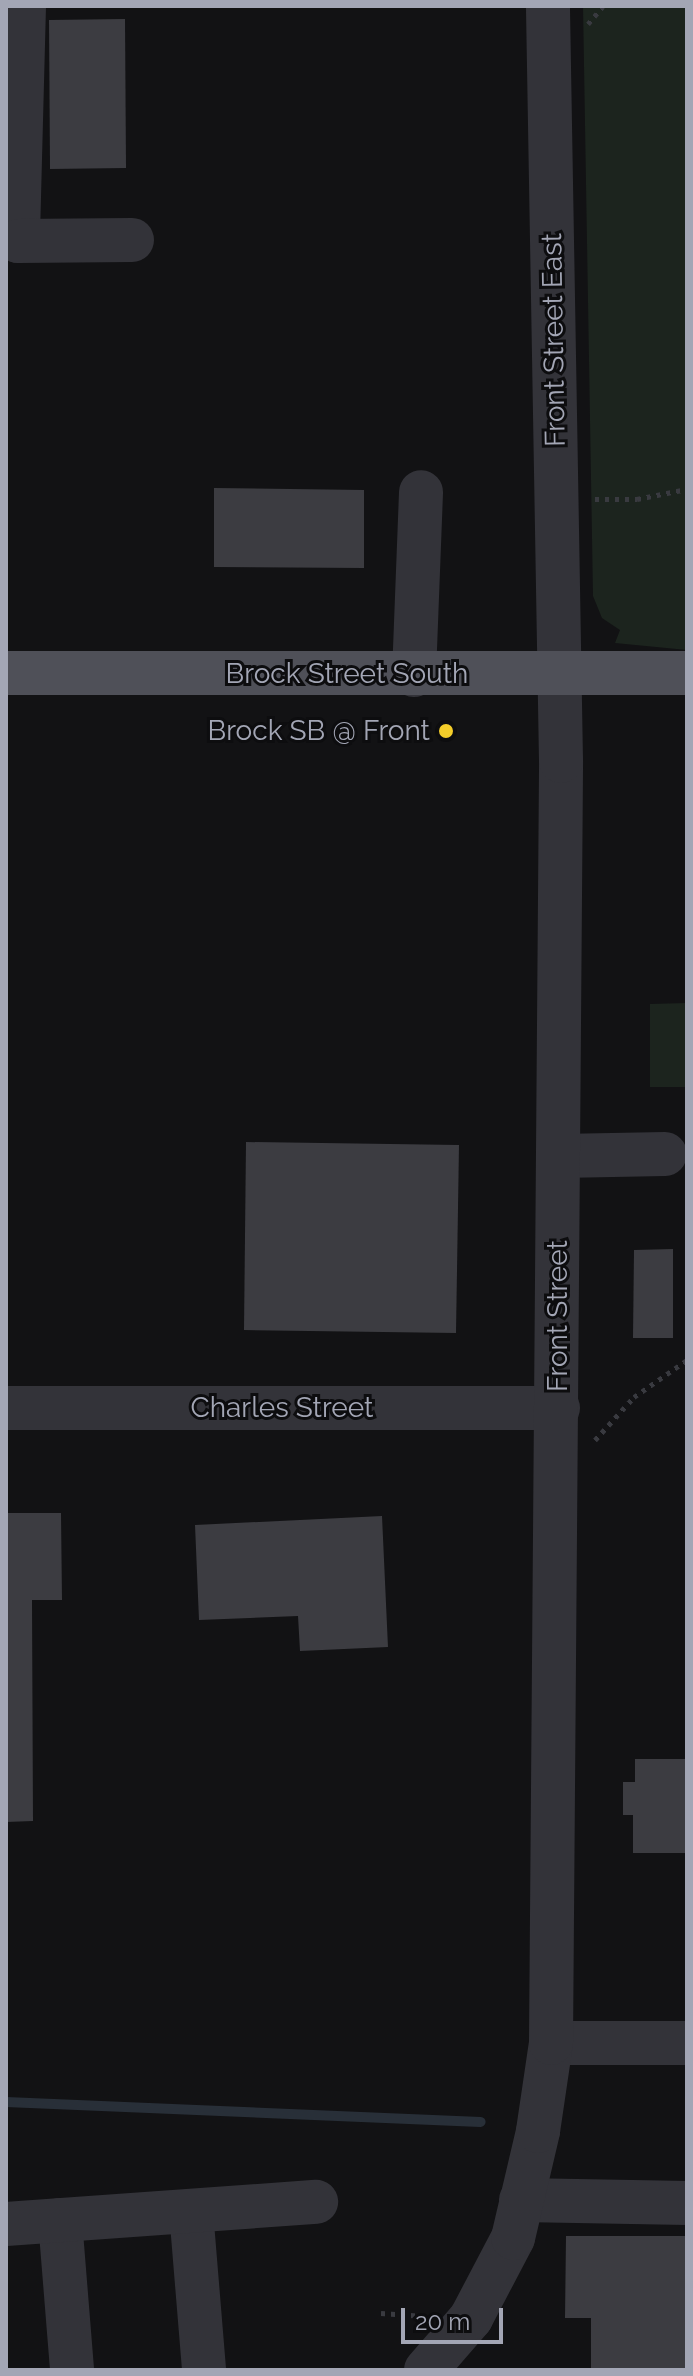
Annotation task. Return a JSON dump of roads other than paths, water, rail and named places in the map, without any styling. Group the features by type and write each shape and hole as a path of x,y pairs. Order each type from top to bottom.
{"main road":[{"name":"Brock Street South","path":"6,673 687,673"}],"street":[{"path":"24,6 12,241 132,240"},
{"name":"Front Street East","path":"559,675 564,20"},
{"path":"414,675 421,492"},
{"name":"Front Street","path":"426,2370 471,2318 513,2238 551,2043 560,1156 559,675"},
{"path":"560,1156 665,1154"},
{"name":"Charles Street","path":"6,1408 558,1408"},
{"path":"551,2043 687,2043"},
{"path":"521,2200 687,2203"},
{"path":"6,2224 316,2202"},
{"path":"191,2211 204,2370"},
{"path":"60,2220 72,2370"}],"waterway":[{"path":"6,2102 481,2122"}],"place":[{"name":"Brock SB @ Front","path":"446,731"}]}
